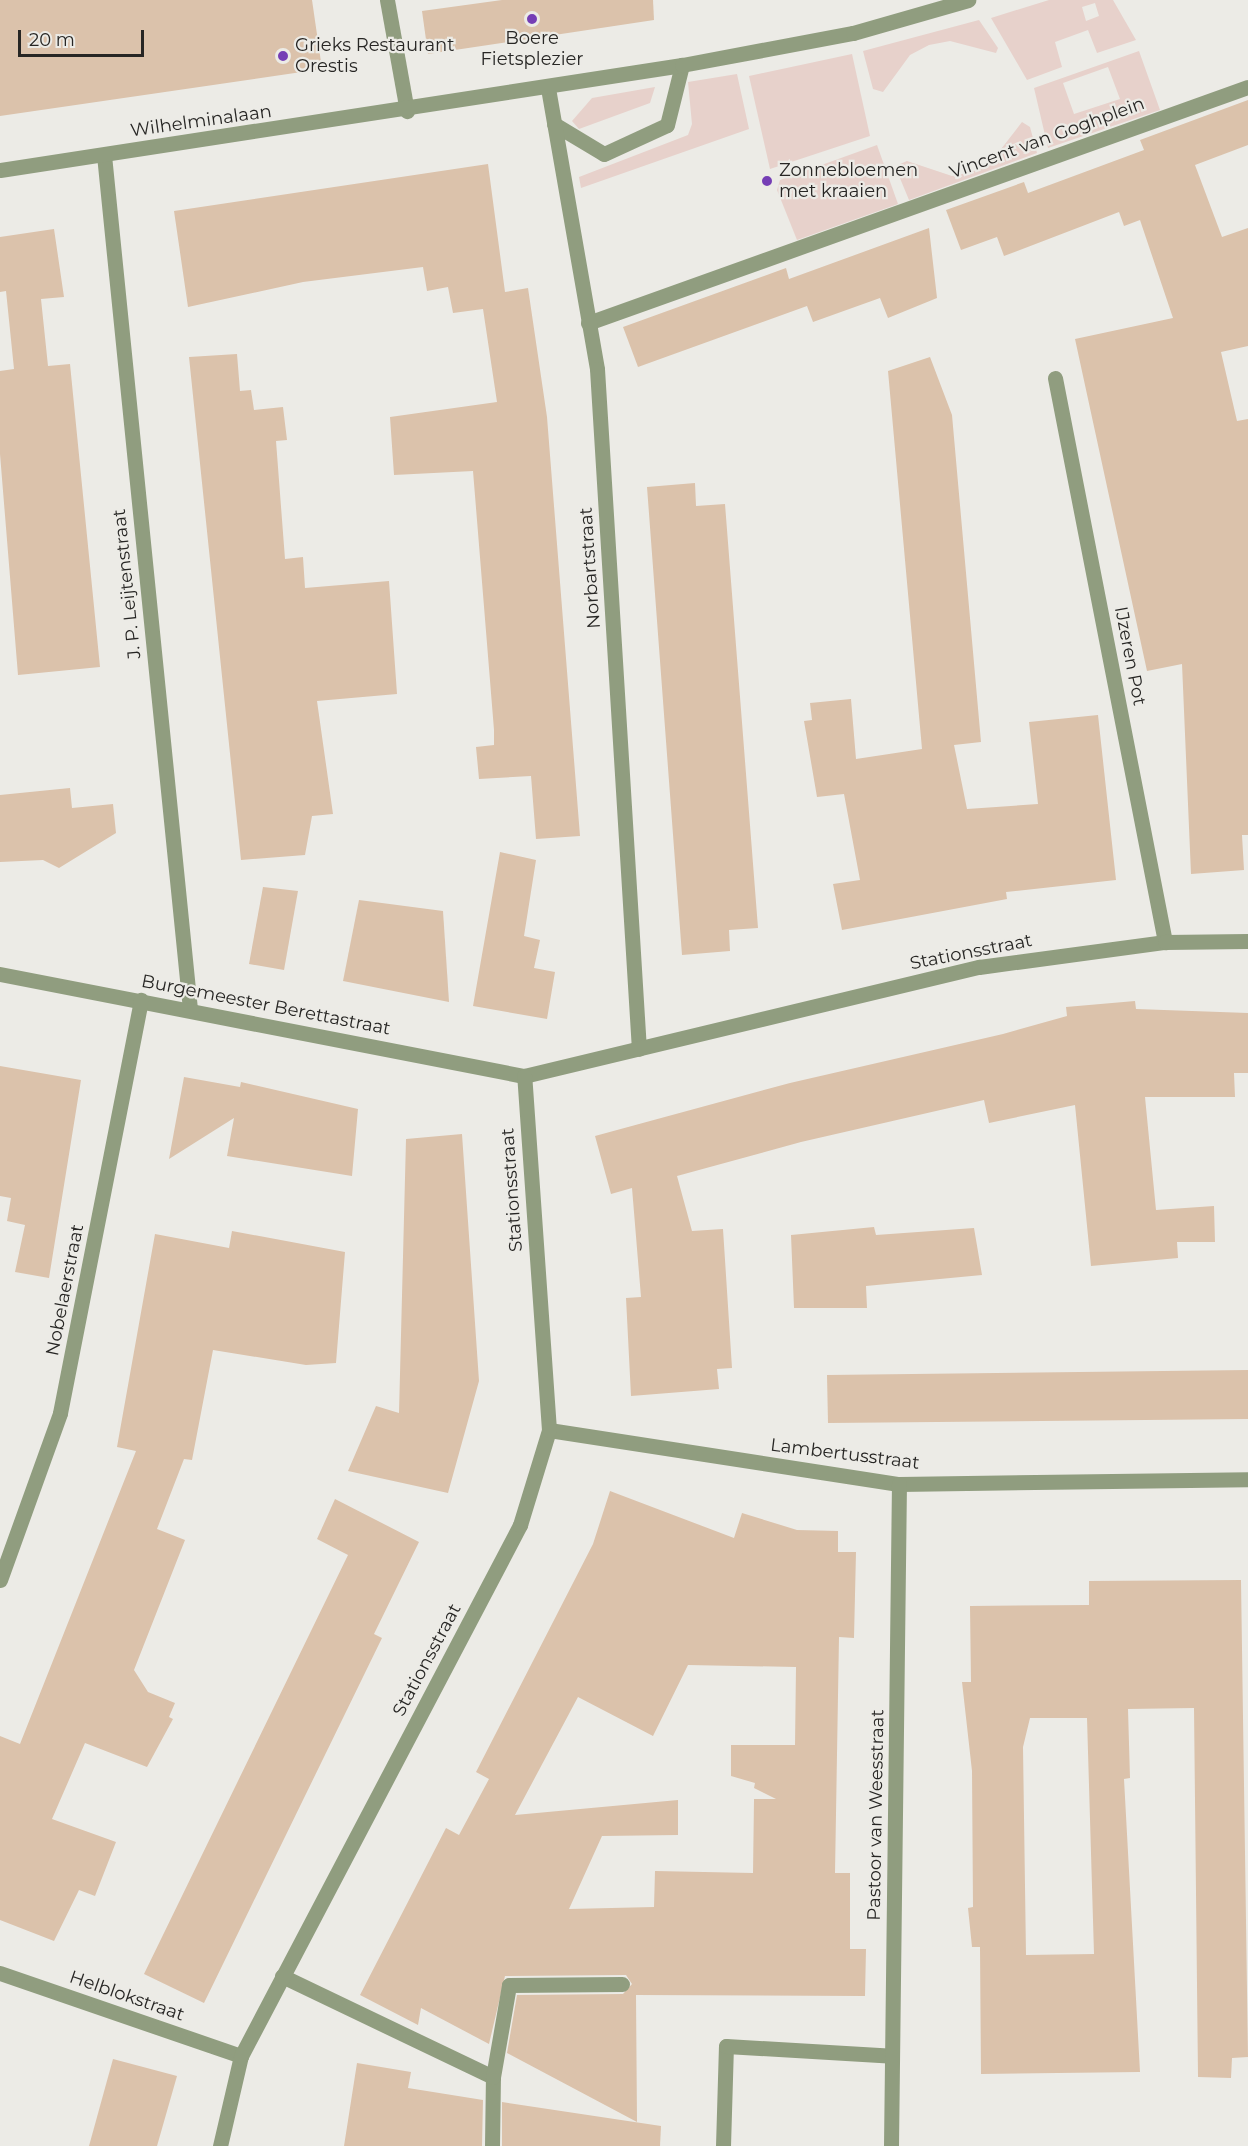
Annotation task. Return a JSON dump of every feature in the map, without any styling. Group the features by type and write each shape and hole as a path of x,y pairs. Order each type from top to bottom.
{"street":[{"path":"387,0 407,111 682,65 853,33 968,0"},
{"path":"554,124 604,154 657,130 667,125 682,65"},
{"name":"Vincent van Goghplein","path":"588,323 1248,87"},
{"name":"Norbartstraat","path":"548,88 597,369 639,1049"},
{"name":"Wilhelminalaan","path":"0,170 407,111"},
{"name":"J. P. Leijtenstraat","path":"104,154 190,1009"},
{"name":"IJzeren Pot","path":"1055,378 1165,942"},
{"name":"Stationsstraat","path":"220,2146 241,2056 520,1525 549,1430 524,1076 979,967 1165,942 1248,941"},
{"name":"Burgemeester Berettastraat","path":"0,974 190,1009 524,1076"},
{"name":"Nobelaerstraat","path":"0,1580 7,1544 60,1413 141,1000"},
{"name":"Lambertusstraat","path":"549,1430 899,1484 1248,1479"},
{"name":"Pastoor van Weesstraat","path":"891,2146 899,1484"},
{"name":"Helblokstraat","path":"0,1973 241,2056"},
{"path":"282,1976 493,2077"},
{"path":"492,2146 493,2077 509,1985 622,1984"},
{"path":"723,2146 726,2046 892,2056"}],"shaded area":[{"path":"1049,0 1113,0 1136,40 1097,53 1088,30 1055,42 1062,67 1027,80 991,18","holes":["1095,3 1099,16 1086,21 1082,7"]},
{"path":"979,20 998,48 996,53 950,41 929,45 910,55 883,92 873,89 863,51"},
{"path":"1139,51 1160,110 1048,148 1034,88","holes":["1108,67 1120,99 1074,114 1063,83"]},
{"path":"852,54 870,136 770,169 749,76"},
{"path":"737,74 749,129 581,188 579,177 688,135 692,124 688,82"},
{"path":"655,87 650,103 579,129 572,121 592,98"},
{"path":"1022,122 1030,127 1037,153 909,200 897,171 900,164 907,161 952,176 972,172 991,162"},
{"path":"877,145 898,204 797,240 777,190 780,180"}],"building":[{"path":"0,0 312,0 322,69 0,116"},
{"path":"502,0 653,0 654,20 428,54 422,11"},
{"path":"1248,100 1248,145 1195,165 1222,237 1248,228 1248,346 1221,352 1237,421 1248,419 1248,835 1242,835 1244,870 1191,874 1182,664 1147,671 1075,339 1173,318 1140,220 1124,226 1119,212 1004,256 997,237 961,250 946,210 1024,182 1028,193 1144,150 1140,140"},
{"path":"488,164 505,292 528,288 547,417 580,836 536,839 531,776 479,779 476,747 494,745 494,730 473,471 394,475 390,417 497,402 483,309 453,313 448,287 427,291 423,267 303,282 188,307 174,211"},
{"path":"929,228 937,298 888,318 880,298 813,322 807,306 638,367 623,327 786,268 789,279"},
{"path":"54,229 64,297 41,299 48,366 70,364 100,667 18,675 0,454 0,371 14,369 6,291 0,292 0,237"},
{"path":"237,354 240,391 251,390 254,410 283,407 287,440 276,441 285,559 303,557 305,588 389,581 397,694 317,701 333,814 312,816 305,855 241,860 189,357"},
{"path":"930,357 952,415 981,742 954,745 967,809 1038,804 1029,722 1098,715 1116,880 1006,892 1007,899 842,930 833,884 860,880 844,794 817,797 804,721 812,720 810,703 851,699 856,759 922,749 888,371"},
{"path":"695,483 696,506 725,504 758,928 729,930 730,951 682,955 647,487"},
{"path":"70,788 72,808 113,804 116,833 59,868 43,860 0,862 0,795"},
{"path":"500,852 536,860 524,936 540,940 534,968 555,972 547,1019 473,1006"},
{"path":"263,887 298,891 284,970 249,964"},
{"path":"359,900 443,911 449,1002 343,981"},
{"path":"1135,1001 1136,1009 1248,1013 1248,1073 1234,1073 1235,1097 1145,1097 1156,1210 1214,1206 1215,1242 1177,1242 1178,1258 1091,1266 1075,1105 989,1123 984,1100 801,1142 677,1176 692,1231 723,1229 732,1368 717,1369 719,1389 631,1396 626,1298 641,1297 632,1188 611,1194 595,1136 790,1083 1003,1034 1067,1016 1066,1007"},
{"path":"0,1066 81,1080 49,1278 15,1272 25,1225 7,1221 11,1198 0,1196"},
{"path":"184,1077 240,1087 241,1082 358,1109 352,1176 227,1156 234,1118 169,1159"},
{"path":"462,1134 479,1381 448,1493 348,1471 376,1406 399,1413 406,1139"},
{"path":"874,1227 876,1235 974,1228 982,1275 866,1286 867,1308 794,1308 791,1235"},
{"path":"232,1231 345,1252 336,1363 306,1365 213,1350 192,1460 184,1459 157,1529 185,1540 134,1670 148,1692 175,1703 169,1717 173,1719 147,1767 85,1743 52,1819 116,1842 95,1896 79,1890 54,1941 0,1920 0,1736 20,1744 136,1451 117,1447 155,1234 229,1248"},
{"path":"1248,1370 1248,1419 828,1423 827,1375"},
{"path":"610,1491 734,1538 742,1513 797,1530 838,1531 838,1552 856,1552 854,1638 839,1637 835,1873 850,1873 850,1949 866,1949 865,1996 636,1995 637,2122 507,2053 517,1995 623,1994 632,1984 626,1975 505,1976 489,2044 421,2008 418,2025 360,1995 446,1828 459,1835 489,1779 476,1772 593,1544","holes":["688,1665 796,1667 795,1745 731,1745 731,1776 755,1783 754,1788 776,1799 754,1799 753,1873 655,1871 654,1907 569,1909 602,1836 678,1835 678,1800 515,1815 578,1697 653,1736"]},
{"path":"335,1499 419,1542 374,1634 382,1638 204,2003 144,1974 348,1555 317,1539"},
{"path":"1241,1580 1248,2057 1232,2058 1231,2078 1198,2077 1194,1708 1128,1709 1130,1778 1124,1779 1140,2072 981,2074 980,1947 972,1947 968,1908 973,1907 972,1771 962,1682 971,1682 970,1606 1089,1605 1089,1581","holes":["1030,1718 1087,1718 1094,1954 1026,1955 1023,1747"]},
{"path":"113,2059 177,2076 157,2146 89,2146"},
{"path":"357,2063 411,2072 408,2088 483,2100 482,2146 344,2146"},
{"path":"502,2102 661,2126 660,2146 502,2146"}],"place":[{"name":"Boere Fietsplezier","path":"532,19"},
{"name":"Grieks Restaurant Orestis","path":"283,56"},
{"name":"Zonnebloemen met kraaien","path":"767,181"}]}
